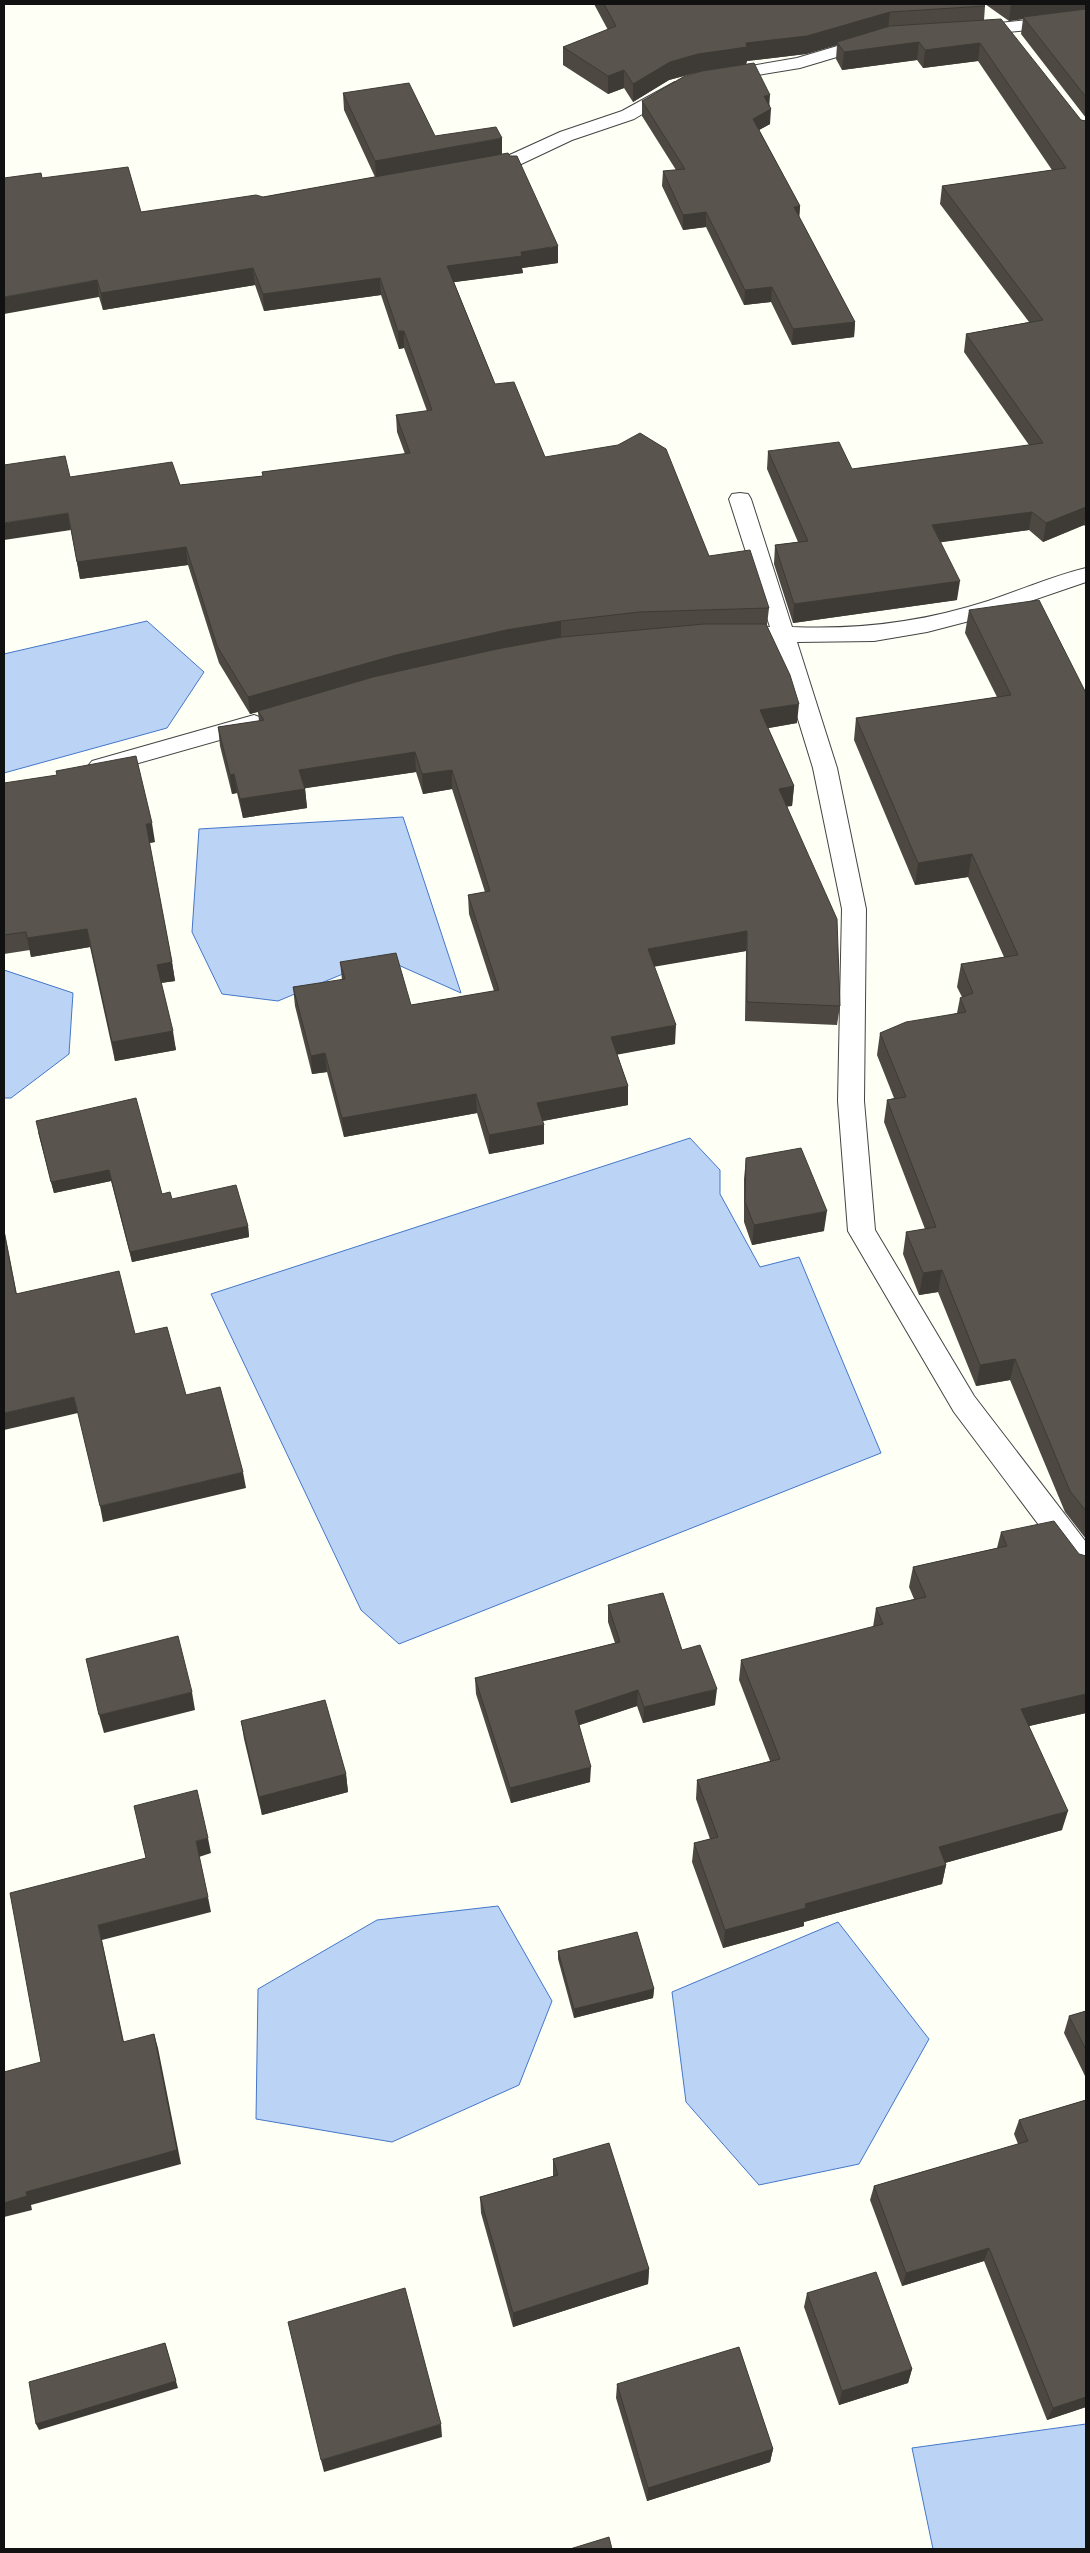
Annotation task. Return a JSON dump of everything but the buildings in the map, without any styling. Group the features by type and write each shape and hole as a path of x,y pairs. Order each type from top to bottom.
{"street":[{"path":"985,14 1005,29 1016,44"},
{"path":"956,32 1005,29 1086,19"},
{"path":"463,170 510,162 566,136 628,115 676,86 699,80 800,64 852,46 888,37"},
{"path":"740,499 825,768 854,909 852,1101 862,1230 964,1404 1086,1564"},
{"path":"713,634 846,636 904,630 965,616 1086,575"},
{"path":"75,771 131,759 272,717"}],"water":[{"path":"147,621 204,672 167,728 4,773 4,654"},
{"path":"403,817 461,993 396,964 350,971 278,1001 222,994 192,932 199,829"},
{"path":"4,970 73,993 69,1054 11,1098 4,1098"},
{"path":"690,1138 720,1170 720,1194 760,1267 799,1257 881,1453 399,1644 361,1610 211,1294"},
{"path":"498,1906 552,2001 519,2085 392,2142 256,2119 258,1989 377,1920"},
{"path":"838,1922 929,2039 859,2164 759,2185 686,2102 672,1992"},
{"path":"1086,2424 1086,2549 933,2549 912,2448"}]}
